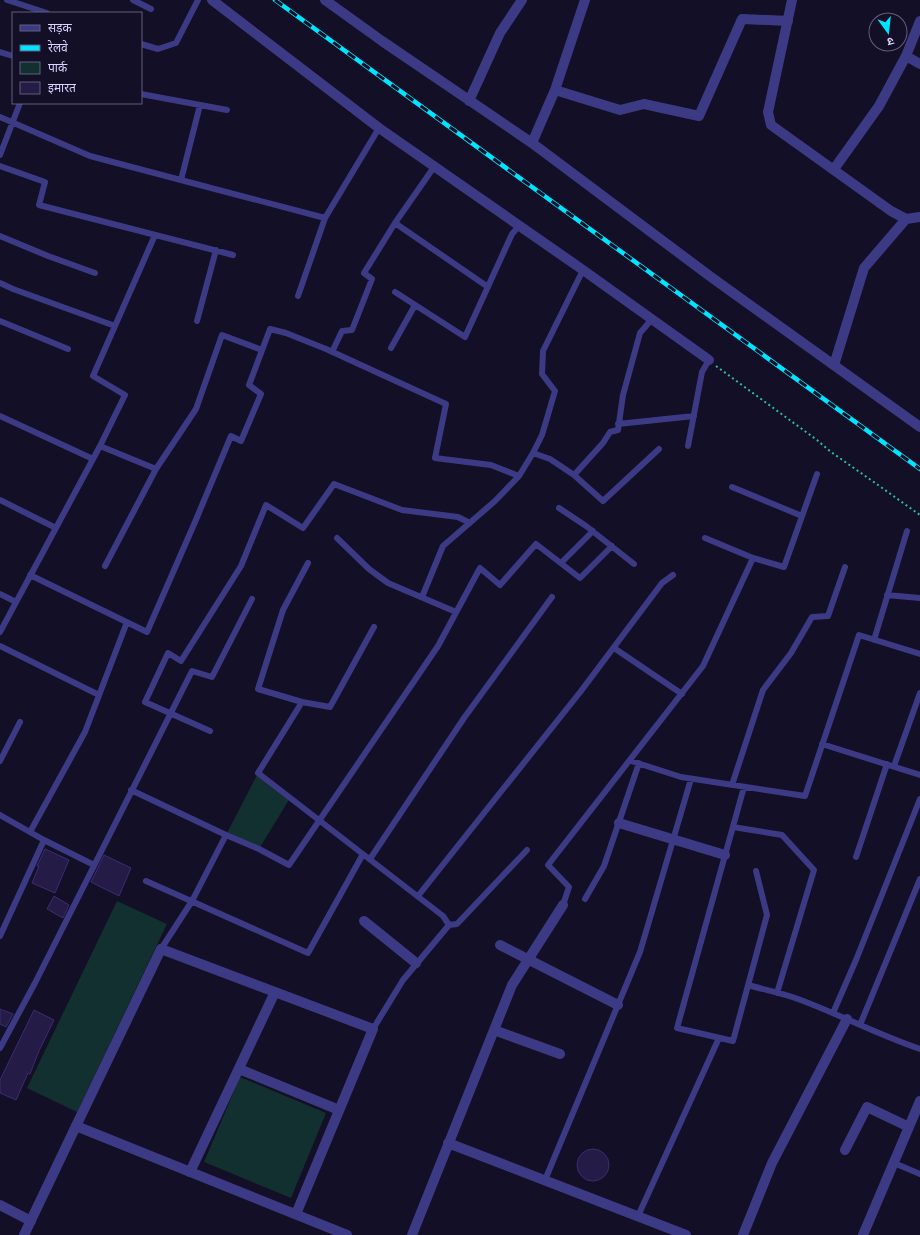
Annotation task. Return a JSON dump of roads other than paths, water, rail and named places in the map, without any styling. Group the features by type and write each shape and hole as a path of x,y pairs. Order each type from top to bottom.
{"street":[{"path":"212,0 379,128 709,360"},
{"path":"325,0 382,42 532,144 711,277 920,427"},
{"path":"469,101 500,33 522,0"},
{"path":"532,144 555,90 585,0"},
{"path":"792,0 768,112 771,125 891,211 913,218"},
{"path":"555,90 620,110 644,104 699,116 742,19 788,21"},
{"path":"834,169 879,106 906,56 920,21"},
{"path":"906,56 920,64"},
{"path":"834,365 864,268 880,248 913,218 920,208"},
{"path":"619,823 725,855"},
{"path":"412,1235 512,985 563,905"},
{"path":"364,921 416,964"},
{"path":"500,945 618,1005"},
{"path":"24,1235 161,949 373,1030 296,1214"},
{"path":"190,1172 275,992"},
{"path":"743,1235 772,1163 847,1019"},
{"path":"494,1030 560,1054"},
{"path":"239,1068 339,1110"},
{"path":"845,1150 867,1107 909,1127"},
{"path":"863,1235 919,1107"},
{"path":"76,1126 347,1235"},
{"path":"448,1143 686,1235"},
{"path":"0,1205 31,1221"}],"lane":[{"path":"7,0 44,12"},
{"path":"133,0 151,9"},
{"path":"142,44 158,49 176,43 198,0"},
{"path":"0,52 12,56"},
{"path":"142,94 227,110"},
{"path":"0,154 20,104"},
{"path":"181,180 200,105"},
{"path":"0,117 90,156 325,218"},
{"path":"298,296 325,218 379,128"},
{"path":"0,166 45,182 39,205 233,255"},
{"path":"332,352 342,331 352,330 372,279 364,273 395,223 434,167"},
{"path":"395,223 488,287"},
{"path":"395,292 465,337 512,234 520,226"},
{"path":"0,632 100,446 125,395 93,376 156,235"},
{"path":"0,236 48,256 95,273"},
{"path":"197,321 216,250"},
{"path":"422,597 444,546 519,476 534,453 542,435 555,390 542,374 543,351 583,270"},
{"path":"0,283 115,326"},
{"path":"391,348 414,305"},
{"path":"574,475 603,443 610,432 618,430 623,395 640,333 652,319"},
{"path":"0,321 68,349"},
{"path":"30,575 147,632 231,436 241,441 261,394 249,385 270,329 286,333 332,352 446,404 435,458 491,465 519,476"},
{"path":"105,566 156,469 196,409 222,335 262,350"},
{"path":"688,446 702,372 709,360"},
{"path":"0,416 93,459"},
{"path":"618,424 694,416"},
{"path":"100,446 156,469"},
{"path":"534,453 550,459 574,475 603,501 659,449"},
{"path":"705,538 753,558 784,567 817,474"},
{"path":"210,731 145,702 168,652 181,661 241,566 266,505 303,528 334,484 402,510 458,517 470,522"},
{"path":"732,487 802,516"},
{"path":"0,500 56,528"},
{"path":"559,508 593,531 634,564"},
{"path":"561,564 593,531"},
{"path":"874,640 907,531"},
{"path":"337,538 370,569 388,583 456,612"},
{"path":"131,790 259,849 289,865 320,821 354,767 438,646 480,568 500,585 536,544 580,578 612,546"},
{"path":"563,905 570,887 548,865 703,666 753,558"},
{"path":"308,563 284,610 258,689 302,702 330,707 374,627"},
{"path":"732,785 763,690 791,654 812,617 828,616 845,567"},
{"path":"418,896 576,698 662,583 673,575"},
{"path":"0,594 16,602"},
{"path":"887,595 920,598"},
{"path":"370,859 464,718 552,597"},
{"path":"0,1048 35,983 192,671 212,677 252,600"},
{"path":"30,832 86,732 127,622"},
{"path":"631,760 681,777 805,796 859,635 920,654"},
{"path":"0,646 99,695"},
{"path":"614,648 682,694"},
{"path":"894,766 920,693"},
{"path":"302,702 258,773 418,896 443,916 449,925"},
{"path":"0,761 20,722"},
{"path":"822,744 920,775"},
{"path":"585,900 604,866 639,763"},
{"path":"856,857 887,764"},
{"path":"545,1180 640,952 691,778"},
{"path":"744,787 677,1028 733,1041 767,916 756,871"},
{"path":"833,1013 856,960 920,799"},
{"path":"0,814 44,840 94,865"},
{"path":"733,827 782,835 814,870 777,993"},
{"path":"161,949 192,901 226,835"},
{"path":"0,936 44,840"},
{"path":"373,1030 403,980 449,925 457,924 527,850"},
{"path":"146,880 308,953 363,854"},
{"path":"860,1025 920,879"},
{"path":"748,985 797,999 833,1013 893,1040 920,1049"},
{"path":"638,1216 719,1038"},
{"path":"894,1163 920,1174"}],"railway":[{"path":"275,0 920,469"}]}
